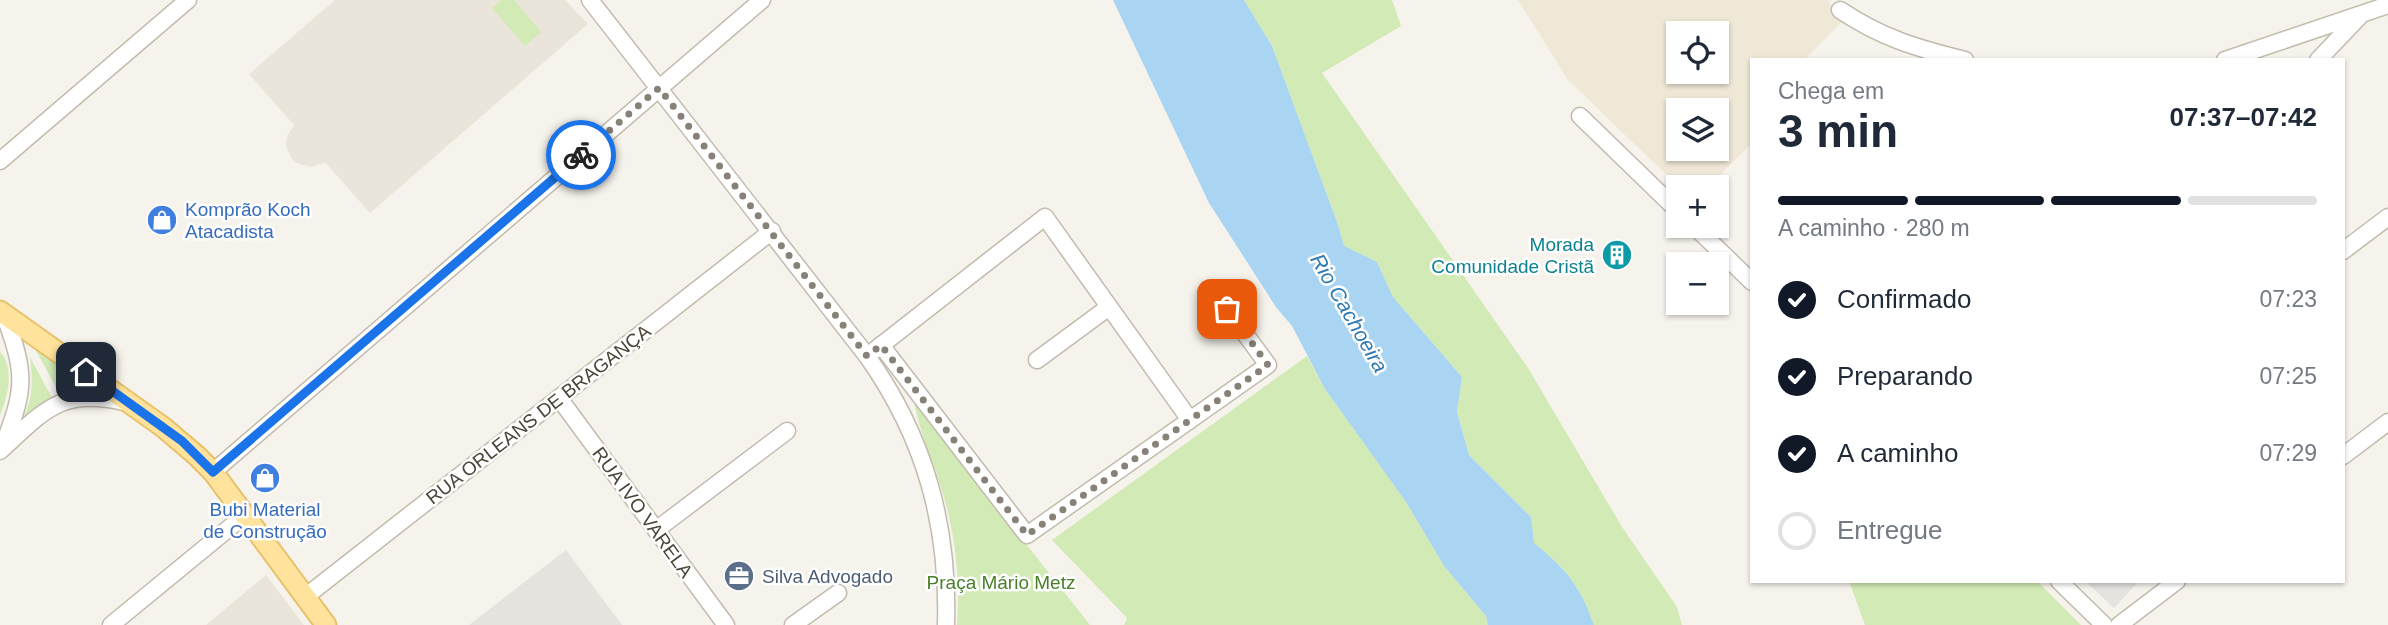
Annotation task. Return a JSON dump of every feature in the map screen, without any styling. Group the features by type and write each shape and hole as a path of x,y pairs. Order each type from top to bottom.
{"main road":[{"path":"2,313 182,441 213,472 326,625"}],"street":[{"path":"0,161 188,0"},
{"path":"590,0 867,356 903,414 934,495 941,527 946,571 946,625"},
{"path":"213,472 762,0"},
{"path":"2230,58 2365,9 2388,5"},
{"path":"2320,58 2365,9"},
{"path":"1840,10 1889,38 1958,58"},
{"path":"1580,116 1666,199"},
{"path":"867,356 1045,217 1190,420"},
{"path":"2345,249 2388,217"},
{"name":"RUA ORLEANS DE BRAGANÇA","path":"305,597 772,231"},
{"path":"1706,238 1750,280"},
{"path":"881,345 1027,535 1268,365 1213,290"},
{"path":"1037,360 1109,307"},
{"path":"1,450 16,411 21,382 18,352 2,313"},
{"path":"1,450 36,418 59,402 99,396 130,403"},
{"name":"RUA IVO VARELA","path":"559,398 726,625"},
{"path":"2345,454 2388,422"},
{"path":"656,530 787,431"},
{"path":"111,625 245,514"},
{"path":"2061,583 2104,625"},
{"path":"2119,625 2174,583"},
{"path":"793,625 838,593"}],"shaded area":[{"path":"335,0 565,0 588,24 370,213 325,162 312,167 293,160 286,143 294,125 249,74"},
{"path":"1518,0 1828,0 1842,22 1806,58 1750,58 1750,145 1720,175 1667,175 1568,80"},
{"path":"566,550 622,625 469,625"},
{"path":"266,575 304,625 206,625"},
{"path":"2087,583 2137,583 2114,608"}],"green space":[{"path":"501,0 514,0 541,32 525,46 492,8"},
{"path":"1244,0 1392,0 1401,26 1322,73 1528,368 1622,527 1677,607 1682,625 1594,625 1571,579 1534,544 1531,517 1469,455 1457,412 1462,377 1393,297 1377,262 1344,247 1272,46"},
{"path":"34,347 99,389 81,390 61,396"},
{"path":"0,351 5,358 9,383 0,415"},
{"path":"1307,356 1325,389 1406,502 1444,566 1486,616 1488,625 1124,625 1127,618 1052,540"},
{"path":"30,357 53,400 20,424 31,392"},
{"name":"Praça Mário Metz","path":"914,402 1090,625 957,625 957,568 952,530"},
{"path":"1850,583 2039,583 2081,625 1865,625"}],"water":[{"name":"Rio Cachoeira","path":"1113,0 1244,0 1272,46 1344,246 1377,262 1393,297 1462,377 1457,412 1469,455 1531,517 1534,543 1571,579 1594,625 1488,625 1486,616 1444,566 1406,502 1325,389 1292,326 1276,307 1209,203"}],"way so far":[{"path":"581,155 659,88 867,356 881,345 1027,535 1268,365 1227,309"}],"place":[{"name":"Komprão Koch Atacadista","path":"162,220"},
{"name":"Morada Comunidade Cristã","path":"1617,255"},
{"name":"Bubi Material de Construção","path":"265,478"},
{"name":"Silva Advogado","path":"739,576"}],"route":[{"path":"86,372 182,441 213,472 581,155"}]}
